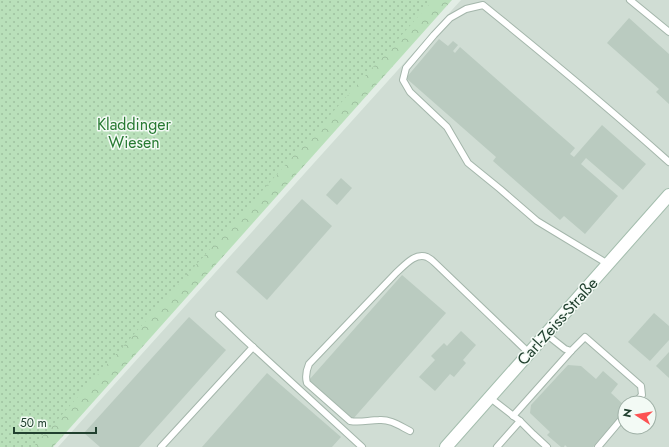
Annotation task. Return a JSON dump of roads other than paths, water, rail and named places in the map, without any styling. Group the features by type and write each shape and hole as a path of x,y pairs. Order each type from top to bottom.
{"main road":[{"name":"Carl-Zeiss-Straße","path":"446,447 669,195"}],"lane":[{"path":"630,0 669,32"},
{"path":"608,264 537,221 500,188 468,163 447,127 410,92 403,80 406,68 450,18 466,9 483,5 561,68 669,162"},
{"path":"410,431 393,422 381,420 357,422 350,421 308,383 305,376 309,364 411,259 419,256 427,257 435,263 529,353"},
{"path":"219,315 362,447"},
{"path":"546,334 565,349 571,351"},
{"path":"513,416 585,336 641,386 642,395"},
{"path":"161,447 253,347"},
{"path":"490,398 520,421 547,447"},
{"path":"497,447 520,421"},
{"path":"598,447 617,424"}],"park label":[{"name":"Kladdinger Wiesen","path":"134,133"}]}
